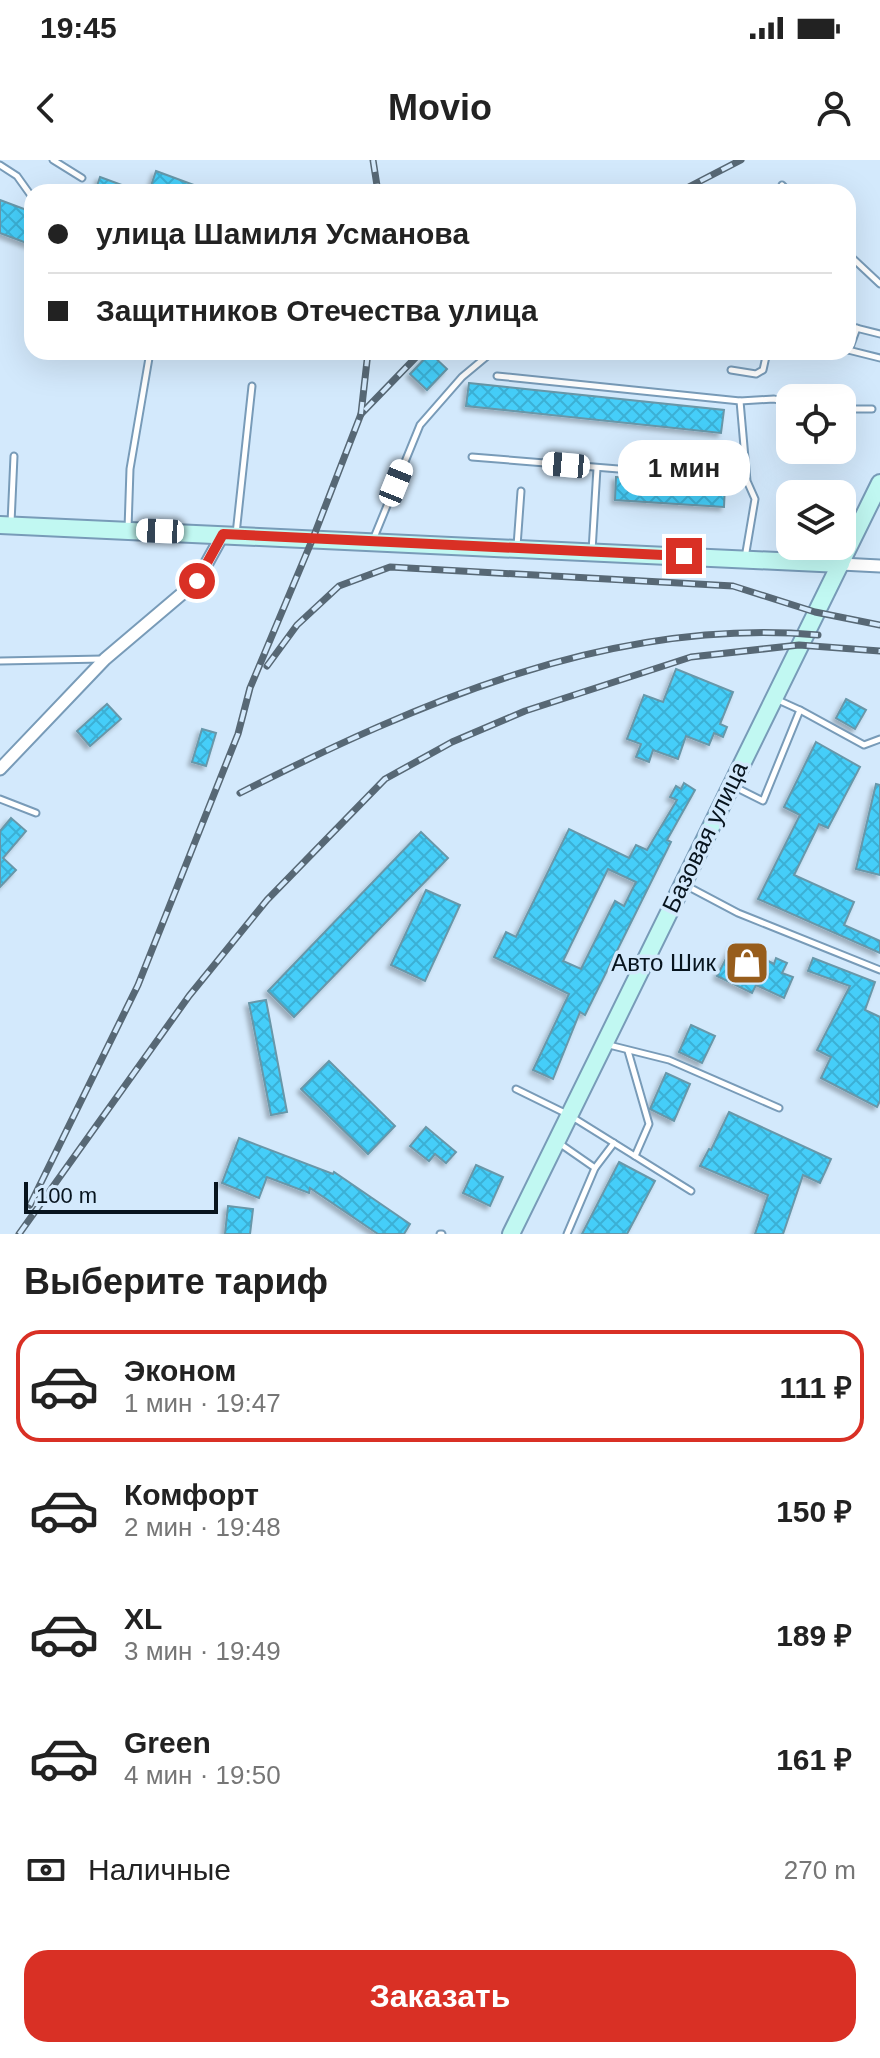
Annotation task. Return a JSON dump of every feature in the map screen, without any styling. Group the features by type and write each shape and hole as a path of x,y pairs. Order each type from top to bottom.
{"main road":[{"name":"Базовая улица","path":"511,1234 880,483"},
{"path":"6,525 841,564"}],"street":[{"path":"0,769 105,659 197,581 229,534"},
{"path":"841,564 880,566"}],"lane":[{"path":"53,160 82,178"},
{"path":"0,165 17,176 24,186"},
{"path":"856,262 880,284"},
{"path":"857,328 880,334"},
{"path":"856,353 880,358"},
{"path":"128,530 130,469 149,360"},
{"path":"373,541 420,425 462,377 482,360"},
{"path":"731,370 756,374 763,370 765,360"},
{"path":"497,376 740,401 776,400"},
{"path":"229,534 252,386"},
{"path":"740,401 747,481 755,499 745,559"},
{"path":"856,409 872,409"},
{"path":"6,525 14,456"},
{"path":"472,457 729,478"},
{"path":"592,552 597,468"},
{"path":"517,548 521,491"},
{"path":"0,661 105,659"},
{"path":"773,698 864,745 880,739"},
{"path":"731,785 763,801 800,710"},
{"path":"0,799 36,813"},
{"path":"682,884 738,913 880,970"},
{"path":"604,1044 669,1060 779,1108"},
{"path":"628,1050 649,1124 635,1156"},
{"path":"516,1089 569,1115 691,1191"},
{"path":"556,1141 595,1168"},
{"path":"567,1234 595,1168 614,1143"}],"building":[{"path":"156,171 191,184 152,184"},
{"path":"100,177 119,184 98,184"},
{"path":"0,200 24,209 24,242 0,233"},
{"path":"423,360 437,360 447,369 427,390 410,374"},
{"path":"469,383 724,410 721,433 466,406"},
{"path":"616,477 725,484 724,507 615,500"},
{"path":"676,669 733,692 720,724 727,727 723,737 714,733 709,745 686,736 678,759 653,750 649,762 636,757 641,744 627,739 644,695 663,702"},
{"path":"846,699 866,710 855,729 836,718"},
{"path":"107,704 121,719 90,746 77,731"},
{"path":"202,729 216,733 206,766 192,762"},
{"path":"816,742 860,767 828,828 819,824 794,875 854,902 844,925 880,941 880,953 758,899 800,815 784,807"},
{"path":"684,783 695,790 667,840 671,842 585,1015 580,1012 553,1079 533,1070 569,994 494,957 506,932 516,937 569,829 629,858 636,845 647,850 677,800 670,797 676,786 681,789","holes":["608,869 636,882 624,906 615,901 581,969 563,961"]},
{"path":"876,784 880,785 880,875 856,869"},
{"path":"11,818 26,831 3,858 16,870 0,887 0,831"},
{"path":"421,832 448,858 294,1017 268,991"},
{"path":"426,890 460,905 425,981 391,965"},
{"path":"734,943 774,964 776,958 787,963 782,973 793,977 784,998 756,985 752,993 717,976"},
{"path":"813,958 875,982 865,1010 880,1017 880,1101 877,1107 821,1078 831,1057 817,1050 850,986 808,971"},
{"path":"266,1000 287,1112 271,1115 249,1003"},
{"path":"691,1025 715,1036 702,1063 679,1052"},
{"path":"329,1061 395,1126 368,1154 301,1089"},
{"path":"666,1073 690,1084 674,1121 650,1109"},
{"path":"729,1112 831,1159 820,1183 803,1175 783,1234 755,1234 768,1195 700,1166"},
{"path":"426,1127 456,1152 446,1163 435,1154 429,1161 410,1146"},
{"path":"239,1138 334,1172 410,1224 404,1234 378,1234 310,1188 309,1193 267,1177 259,1198 222,1183"},
{"path":"619,1162 655,1181 627,1234 582,1234"},
{"path":"476,1165 503,1177 490,1206 463,1193"},
{"path":"228,1206 253,1209 250,1234 225,1234"}],"railway":[{"path":"373,160 377,184"},
{"path":"694,184 741,160"},
{"path":"361,414 367,360"},
{"path":"30,1205 138,985 238,734 250,688 361,414 413,360"},
{"path":"267,666 297,625 339,586 390,567 733,586 815,612 880,625"},
{"path":"240,793 377,727 448,698 520,673 593,653 667,639 742,633 818,635"},
{"path":"19,1234 189,996 267,900 385,779 452,742 525,711 691,657 799,645 880,651"}],"place":[{"name":"Авто Шик","path":"747,963"}],"route":[{"path":"197,581 223,534 684,556"}]}
